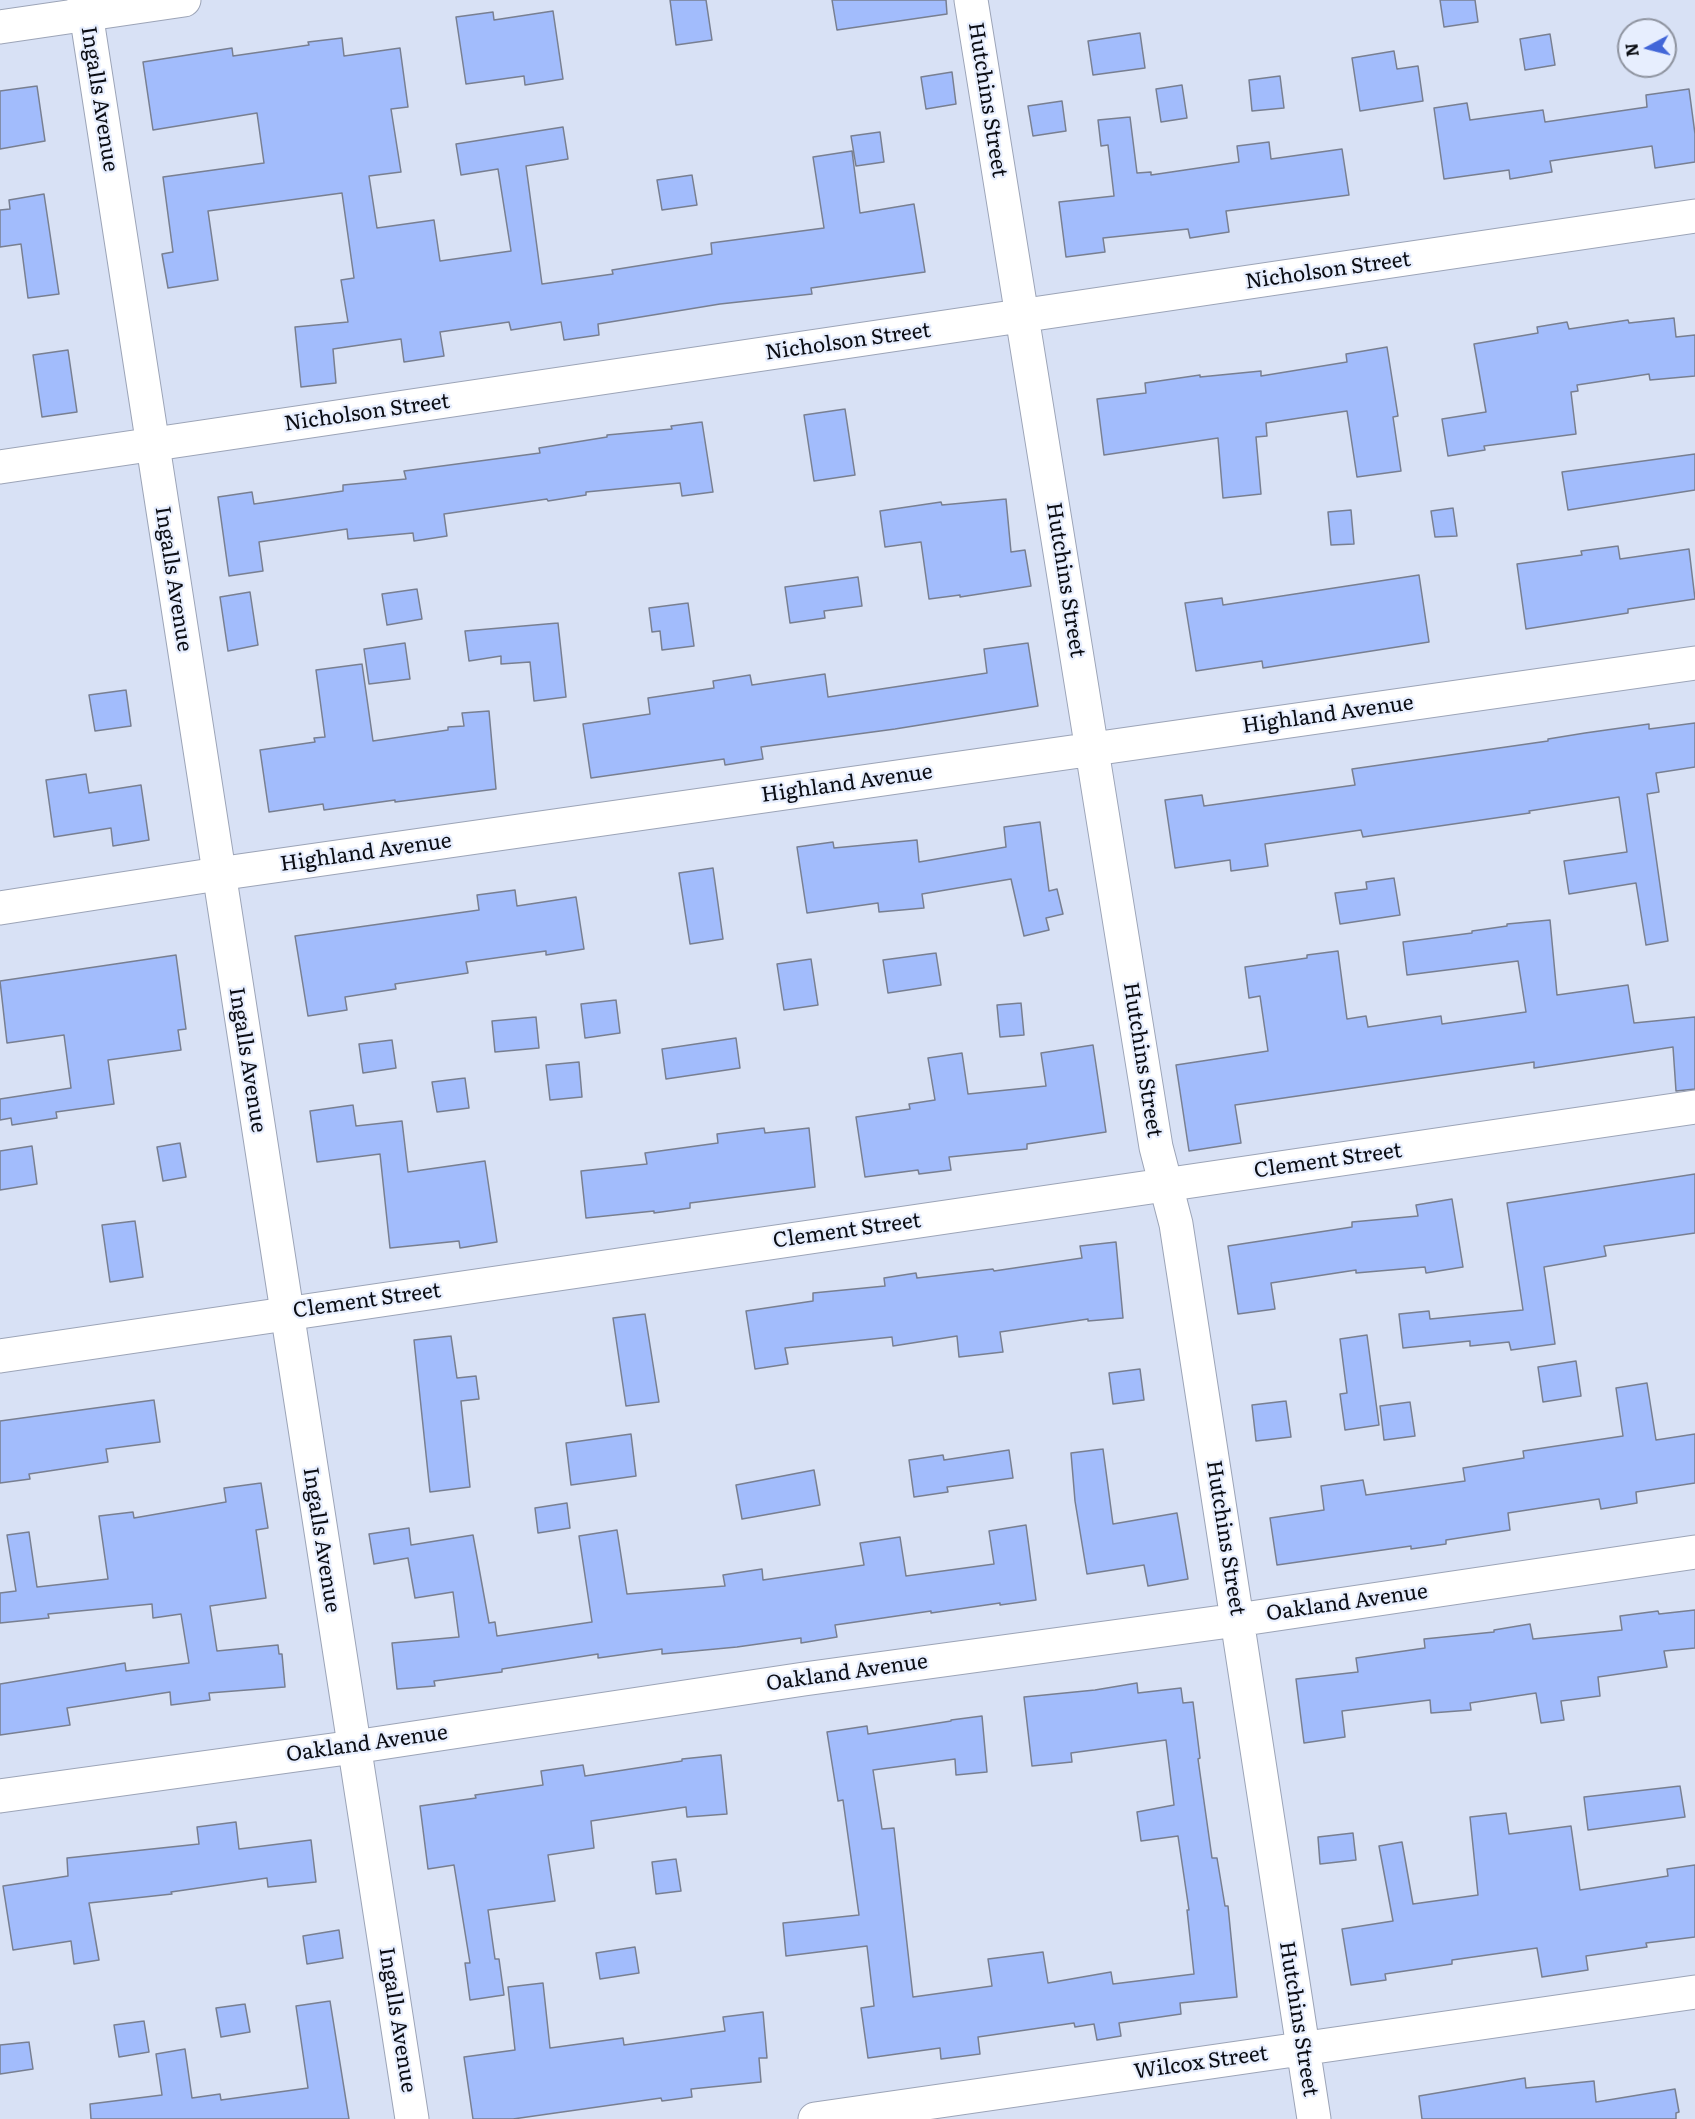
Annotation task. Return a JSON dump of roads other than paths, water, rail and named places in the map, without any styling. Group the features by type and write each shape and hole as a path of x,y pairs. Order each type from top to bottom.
{"street":[{"path":"0,27 85,7 184,0"},
{"name":"Hutchins Street","path":"971,0 1156,1147 1176,1224 1314,2119"},
{"name":"Ingalls Avenue","path":"85,7 412,2119"},
{"name":"Nicholson Street","path":"0,467 1695,216"},
{"name":"Highland Avenue","path":"0,908 218,874 1695,663"},
{"name":"Clement Street","path":"0,1356 1695,1107"},
{"name":"Oakland Avenue","path":"0,1796 354,1747 804,1679 1237,1620 1695,1552"},
{"name":"Wilcox Street","path":"815,2119 1695,1992"}]}
